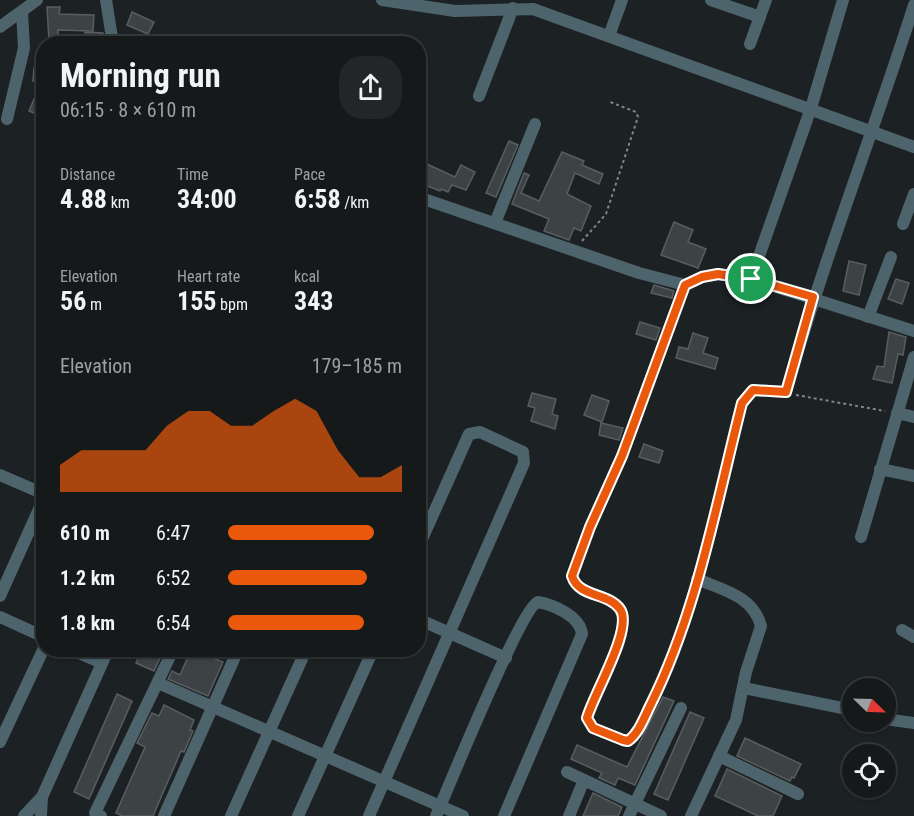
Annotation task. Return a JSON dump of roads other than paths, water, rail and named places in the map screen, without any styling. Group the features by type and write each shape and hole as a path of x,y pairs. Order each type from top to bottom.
{"street":[{"path":"0,27 37,0"},
{"path":"106,0 112,36"},
{"path":"382,0 455,11 533,9 914,147"},
{"path":"609,36 622,0"},
{"path":"711,0 760,17"},
{"path":"750,44 766,0"},
{"path":"751,279 811,108 843,0"},
{"path":"685,285 622,456 590,527 572,576 578,587 617,605 623,612 624,620 616,651 587,718 593,728 628,741 638,731 669,667 697,579 742,403 753,390 786,392 813,297 874,131 914,4"},
{"path":"479,96 513,8"},
{"path":"7,119 24,48 22,12"},
{"path":"495,223 535,124"},
{"path":"903,224 914,194"},
{"path":"426,202 685,285 702,277 718,274 751,279 813,297 914,332"},
{"path":"868,317 891,257"},
{"path":"861,537 914,357"},
{"path":"897,413 914,417"},
{"path":"369,816 524,463 523,452 480,432 469,434 426,530"},
{"path":"880,469 914,476"},
{"path":"0,476 36,492"},
{"path":"0,596 36,514"},
{"path":"691,816 736,720 746,672 761,626 756,612 739,597 697,579"},
{"path":"438,811 506,658 534,603 547,604 578,623 582,630 504,816"},
{"path":"0,617 36,633"},
{"path":"426,623 506,658"},
{"path":"902,630 914,637"},
{"path":"0,742 40,657"},
{"path":"88,657 102,663"},
{"path":"24,816 42,797 105,657"},
{"path":"101,816 95,813 170,657"},
{"path":"164,816 235,657"},
{"path":"231,816 303,657"},
{"path":"298,816 370,657"},
{"path":"158,683 384,781 438,811 463,816"},
{"path":"744,688 842,708"},
{"path":"629,816 681,708"},
{"path":"896,721 914,723"},
{"path":"719,756 798,794"},
{"path":"567,772 661,816"},
{"path":"569,816 584,780"},
{"path":"41,816 42,797"}]}
